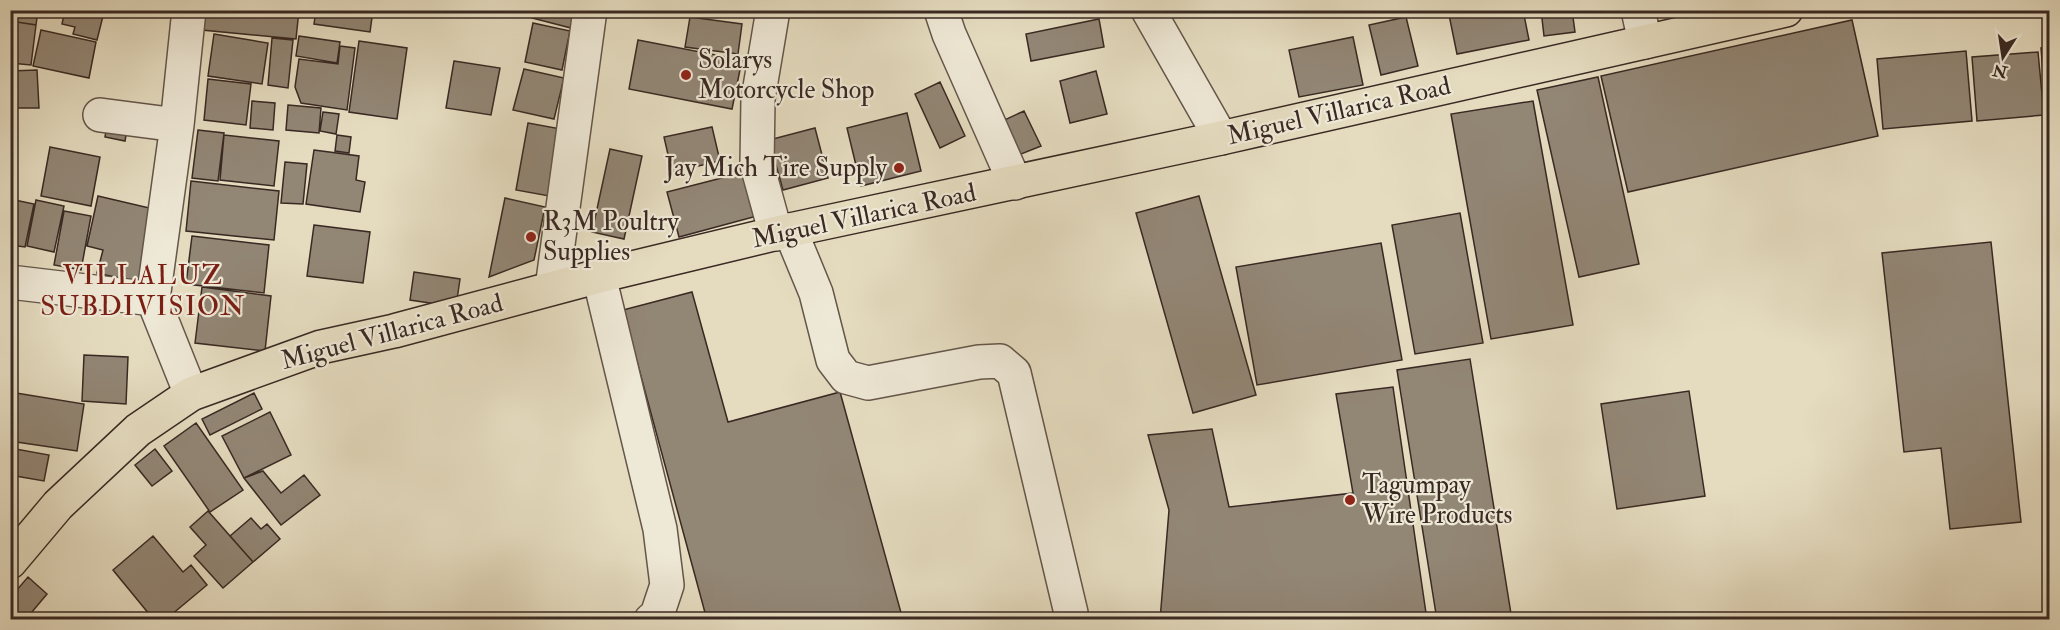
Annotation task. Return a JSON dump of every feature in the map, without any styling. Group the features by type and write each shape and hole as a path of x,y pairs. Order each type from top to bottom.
{"main road":[{"name":"Miguel Villarica Road","path":"15,549 138,430 191,394 321,347 394,331 599,276 783,232 1221,138 1786,10"}],"street":[{"path":"189,10 177,125 153,299 191,394"},
{"path":"552,288 590,10"},
{"path":"773,10 758,99 758,165 783,232 816,293 833,360 846,377 868,383 979,362 1000,362 1014,373 1071,613"},
{"path":"941,10 949,34 1015,183"},
{"path":"1148,10 1221,138"},
{"path":"1638,10 1645,42"},
{"path":"100,115 177,125"},
{"path":"599,276 660,529 667,585 657,615 651,620"},
{"path":"10,282 153,299"}],"building":[{"path":"12,10 38,10 36,25 10,21"},
{"path":"65,10 79,10 103,16 97,40 73,34 75,27 62,24"},
{"path":"204,10 299,10 296,39 202,30"},
{"path":"316,10 373,10 370,32 314,24"},
{"path":"534,10 575,10 571,28 532,18"},
{"path":"807,10 826,10 825,14"},
{"path":"1448,10 1523,10 1529,40 1457,54"},
{"path":"1541,10 1572,10 1575,32 1544,36"},
{"path":"690,17 742,24 738,54 685,47"},
{"path":"1406,17 1418,66 1381,75 1369,25"},
{"path":"1099,19 1104,47 1031,61 1026,34"},
{"path":"1852,20 1878,136 1628,192 1601,76"},
{"path":"10,21 36,25 31,65 10,63"},
{"path":"533,23 570,31 562,70 525,62"},
{"path":"41,30 96,42 89,78 33,66"},
{"path":"214,34 268,43 262,84 208,76"},
{"path":"299,36 340,42 337,63 296,56"},
{"path":"1353,37 1363,85 1299,97 1289,50"},
{"path":"272,38 293,40 288,88 268,85"},
{"name":"Solarys Motorcycle Shop","path":"638,40 742,60 732,109 629,89"},
{"path":"359,41 407,48 397,119 349,112"},
{"path":"340,46 355,48 347,110 301,103 295,87 299,59 338,64"},
{"path":"2050,47 2050,123 2047,123 2041,48"},
{"path":"1966,51 1972,121 1883,129 1877,59"},
{"path":"2038,52 2044,115 1977,121 1972,57"},
{"path":"454,61 500,68 491,115 446,108"},
{"path":"524,69 564,78 554,119 513,110"},
{"path":"37,70 39,108 10,108 10,71"},
{"path":"1096,71 1107,114 1070,123 1060,81"},
{"path":"1598,77 1639,264 1579,277 1537,90"},
{"path":"208,79 251,84 246,125 204,120"},
{"path":"940,82 965,136 940,148 915,94"},
{"path":"252,101 275,103 273,130 250,128"},
{"path":"1533,101 1573,325 1491,339 1451,114"},
{"path":"288,105 321,108 319,133 286,130"},
{"path":"1024,111 1041,146 1016,156 1000,122"},
{"path":"323,112 339,114 336,134 320,131"},
{"path":"907,113 921,171 861,186 847,128"},
{"path":"108,119 128,123 125,141 105,137"},
{"path":"528,123 561,129 549,196 516,190"},
{"path":"712,127 720,161 672,172 664,137"},
{"path":"815,128 828,178 783,190 769,140"},
{"path":"198,130 224,133 218,181 192,178"},
{"path":"224,135 279,141 274,186 220,180"},
{"path":"337,135 351,137 349,153 335,151"},
{"path":"50,147 100,157 91,206 41,196"},
{"path":"610,149 642,156 624,239 592,232"},
{"path":"314,150 359,156 356,180 365,182 360,212 306,204"},
{"path":"285,162 307,164 303,204 281,203"},
{"path":"745,172 757,216 679,237 667,192"},
{"path":"191,181 279,191 274,240 186,231"},
{"path":"98,196 158,210 141,283 97,273 103,250 87,246"},
{"path":"1199,196 1256,395 1193,413 1136,213"},
{"path":"505,198 545,207 534,260 489,277"},
{"path":"10,199 34,204 25,247 10,245"},
{"path":"36,200 64,206 54,252 27,246"},
{"path":"64,211 91,216 81,270 54,265"},
{"path":"1460,213 1483,343 1415,354 1392,225"},
{"path":"314,225 370,232 363,283 307,276"},
{"path":"192,236 269,245 264,293 186,284"},
{"path":"1991,242 2021,522 1950,529 1941,448 1904,452 1882,253"},
{"path":"1381,243 1402,360 1257,385 1236,267"},
{"path":"414,272 460,279 456,307 410,300"},
{"path":"202,287 271,296 265,351 195,343"},
{"path":"692,292 728,422 840,392 903,620 707,620 623,310"},
{"path":"84,355 128,357 126,404 82,401"},
{"path":"1470,359 1512,620 1437,620 1397,370"},
{"name":"Tagumpay Wire Products","path":"1393,387 1427,620 1160,620 1169,510 1148,435 1212,429 1229,507 1353,493 1336,394"},
{"path":"1689,391 1705,496 1617,509 1601,404"},
{"path":"16,393 84,404 77,451 10,441"},
{"path":"254,393 262,409 210,435 202,419"},
{"path":"270,412 291,455 244,478 222,436"},
{"path":"196,423 243,490 210,512 164,446"},
{"path":"10,448 49,455 44,481 10,475"},
{"path":"155,449 172,471 152,486 135,465"},
{"path":"263,471 281,493 304,475 320,495 281,525 244,478"},
{"path":"10,484 15,485 10,513"},
{"path":"208,511 253,562 223,588 194,556 206,545 190,527"},
{"path":"251,518 261,529 267,524 280,539 253,562 230,536"},
{"path":"153,536 183,572 191,565 207,585 165,620 154,620 113,570"},
{"path":"28,577 47,594 26,619 10,607 10,598"}],"place":[{"name":"Solarys Motorcycle Shop","path":"686,75"},
{"name":"Jay Mich Tire Supply","path":"899,168"},
{"name":"R3M Poultry Supplies","path":"531,237"},
{"name":"Tagumpay Wire Products","path":"1350,500"}],"district":[{"name":"VILLALUZ SUBDIVISION","path":"143,290"}]}
